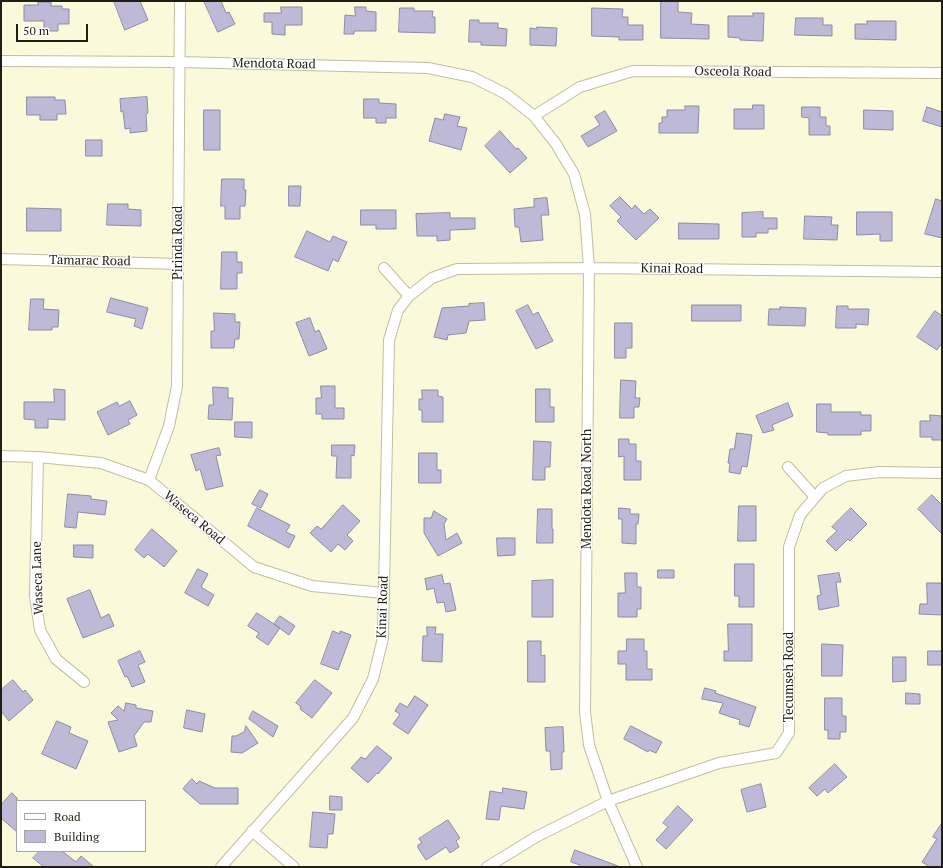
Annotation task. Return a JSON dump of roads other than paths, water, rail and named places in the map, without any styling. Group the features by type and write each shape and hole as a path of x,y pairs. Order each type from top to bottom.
{"street":[{"name":"Pirinda Road","path":"149,480 169,426 177,386 180,1"},
{"name":"Mendota Road","path":"1,61 179,62 428,68 472,77 506,94 534,116"},
{"name":"Osceola Road","path":"534,116 580,87 633,71 942,73"},
{"name":"Mendota Road North","path":"534,116 556,144 574,174 585,214 589,268 585,712 589,745 608,801 637,867"},
{"name":"Tamarac Road","path":"1,259 178,264"},
{"path":"384,268 409,296"},
{"name":"Kinai Road","path":"221,867 353,718 373,679 383,638 388,340 398,310 409,296 432,278 457,269 589,268 942,272"},
{"name":"Waseca Road","path":"1,456 38,457 100,463 149,480 254,568 312,586 383,593"},
{"name":"Waseca Lane","path":"38,457 35,596 40,630 56,659 84,682"},
{"path":"788,467 816,497"},
{"name":"Tecumseh Road","path":"487,867 536,837 608,801 719,763 776,753 789,733 789,547 800,515 823,488 846,476 879,472 942,472"},
{"path":"252,831 294,867"}]}
